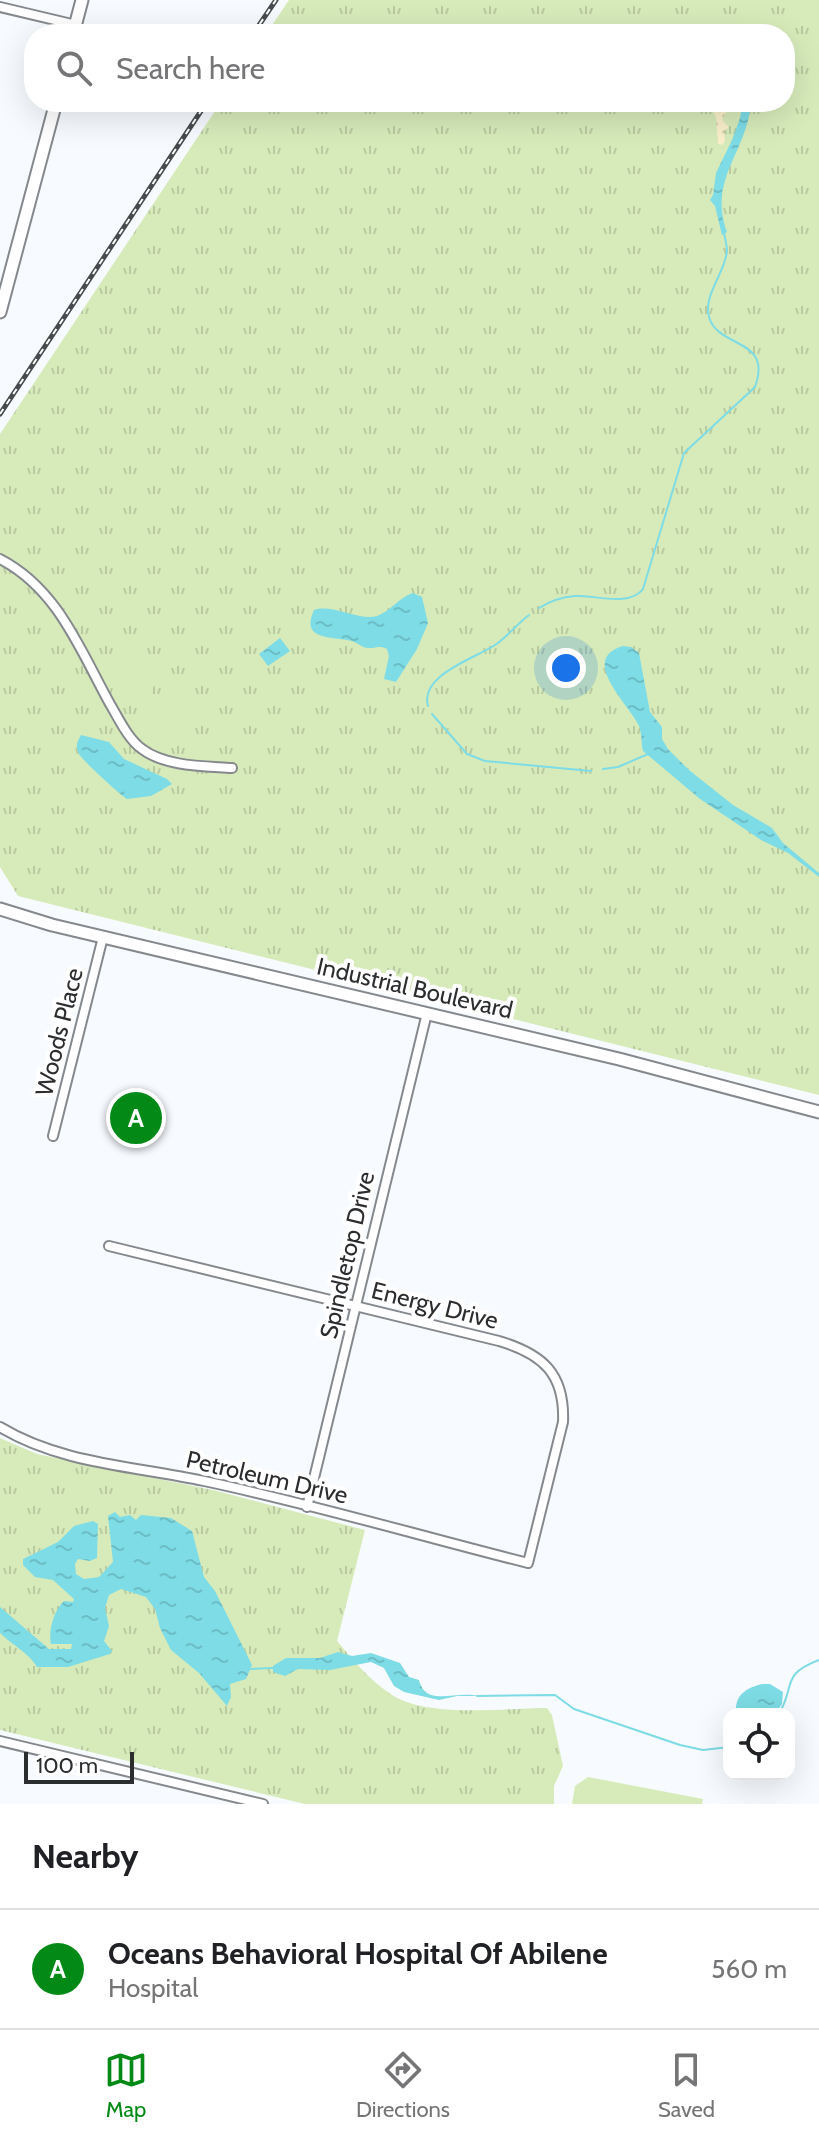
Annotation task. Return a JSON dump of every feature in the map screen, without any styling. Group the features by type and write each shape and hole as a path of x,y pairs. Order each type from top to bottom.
{"main road":[{"path":"76,24 82,0"},
{"path":"1,303 53,112"},
{"name":"Industrial Boulevard","path":"0,909 103,937 619,1059 819,1112"}],"street":[{"path":"0,7 55,24"},
{"path":"0,559 37,585 57,608 115,711 141,748 165,759 232,768"},
{"name":"Woods Place","path":"53,1136 103,937"},
{"name":"Spindletop Drive","path":"307,1507 427,1013"},
{"name":"Energy Drive","path":"109,1246 525,1349 538,1357 553,1375 564,1403 563,1422 528,1563"},
{"name":"Petroleum Drive","path":"0,1427 29,1444 60,1454 204,1481 528,1563"},
{"path":"0,1741 263,1804"}],"green space":[{"path":"289,0 819,0 819,1095 18,896 0,867 0,434 214,112 795,112 795,24 273,24"},
{"path":"124,647 162,658 151,695 113,684"},
{"path":"151,698 190,708 180,746 141,735"},
{"path":"0,1438 37,1454 213,1490 365,1530 337,1641 375,1682 404,1701 443,1709 547,1708 552,1715 563,1766 554,1786 554,1804 305,1804 0,1730"},
{"path":"588,1777 703,1799 702,1804 572,1804 575,1786"}],"sand":[{"path":"713,112 726,112 722,120 729,127 724,131 725,141 722,145 718,144"}],"water":[{"path":"741,112 749,112 743,137 725,180 722,213 727,232 722,235 715,206 710,200 716,173"},
{"path":"413,593 422,597 428,623 417,649 396,682 384,679 389,656 387,649 367,648 352,641 320,635 311,627 314,610 376,616"},
{"path":"280,638 290,651 268,666 259,654"},
{"path":"623,646 639,653 650,712 662,727 662,739 668,749 733,805 772,828 783,843 819,873 819,877 788,853 761,840 700,799 643,751 639,726 610,683 606,671 605,661 610,652"},
{"path":"81,735 109,742 124,759 172,784 151,796 127,799 79,754 77,744"},
{"path":"115,1512 120,1517 130,1515 136,1520 141,1515 171,1518 192,1531 204,1577 215,1591 252,1665 246,1679 230,1684 231,1697 227,1706 199,1673 171,1650 155,1609 146,1597 121,1589 109,1595 105,1608 109,1626 104,1641 112,1651 68,1667 37,1667 30,1657 0,1633 0,1607 49,1649 71,1649 72,1644 51,1644 50,1633 60,1605 74,1599 53,1580 35,1577 23,1565 23,1559 58,1542 74,1526 93,1521 98,1524 97,1558 90,1561 78,1559 76,1574 84,1579 99,1577 113,1562 108,1516"},
{"path":"338,1652 352,1656 371,1653 400,1663 409,1677 419,1680 428,1693 435,1696 479,1696 439,1700 404,1692 394,1686 384,1668 371,1662 330,1670 298,1669 285,1676 273,1672 273,1666 286,1658 320,1658"},
{"path":"770,1684 783,1692 782,1704 779,1708 736,1708 742,1693"}],"waterway":[{"path":"539,608 570,597 630,598 643,589 684,453 755,387 759,371 757,359 751,351 714,327 709,317 709,300 727,251 724,233"},
{"path":"428,706 432,685 440,677 495,645 529,615"},
{"path":"432,714 467,754 485,761 591,771"},
{"path":"603,769 618,767 648,754"},
{"path":"782,1708 794,1676 819,1660"},
{"path":"251,1669 273,1668"},
{"path":"477,1696 555,1695 574,1709 680,1745 703,1750 723,1748"}],"railway":[{"path":"260,24 276,0"},
{"path":"0,414 200,112"}],"place":[{"name":"Oceans Behavioral Hospital Of Abilene","path":"136,1118"}]}
